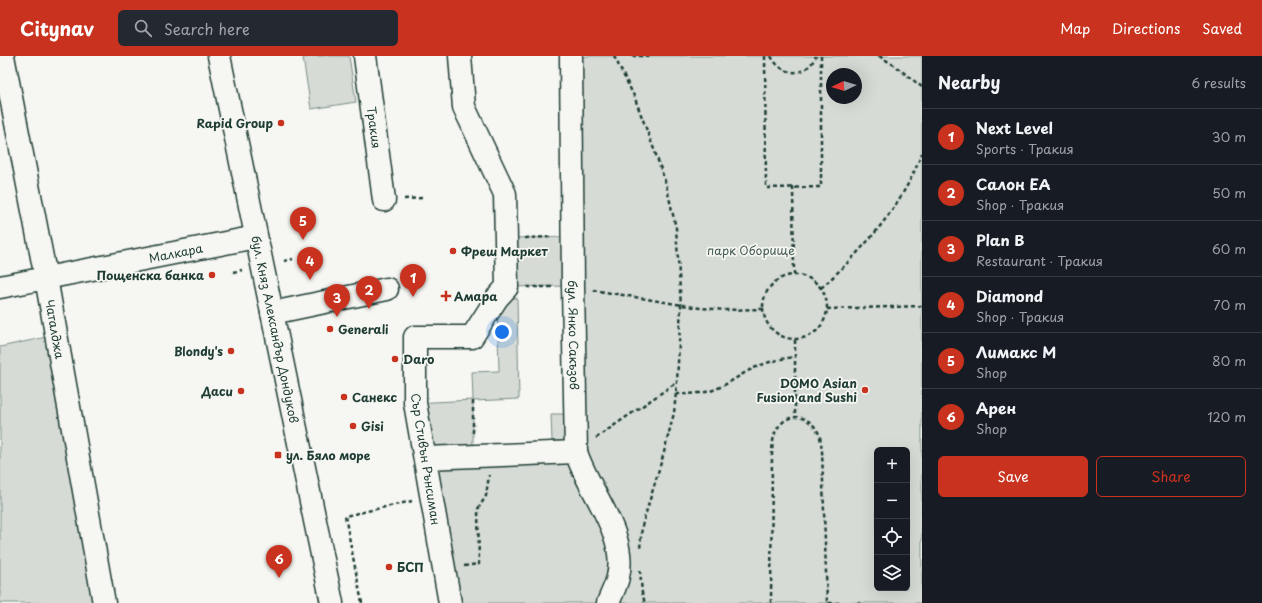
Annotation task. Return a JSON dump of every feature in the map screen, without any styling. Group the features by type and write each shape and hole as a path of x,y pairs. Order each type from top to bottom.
{"street":[{"name":"Чаталджа","path":"3,56 46,278 104,603"},
{"name":"бул. Княз Александър Дондуков","path":"219,56 332,603"},
{"name":"Тракия","path":"365,56 384,200"},
{"path":"460,56 464,107 505,194 507,287"},
{"name":"бул. Янко Сакъзов","path":"571,56 576,452 580,464 612,527 620,554 618,579 608,603"},
{"name":"Малкара","path":"0,288 256,237"},
{"name":"Сър Стивън Рънсиман","path":"450,603 426,458 415,403 415,337 472,337 507,287"},
{"path":"272,312 387,289"},
{"path":"426,458 576,452"}],"path":[{"path":"614,56 636,102 666,184 676,228 681,306 674,413 642,526 640,552"},
{"path":"632,56 651,56"},
{"path":"765,56 766,188 821,186 820,56"},
{"path":"771,56 780,68 786,71 794,72 801,71 808,67 814,62 816,56"},
{"path":"879,56 894,65 922,87"},
{"path":"821,288 843,268 869,239 897,203 915,173 922,153"},
{"path":"793,187 794,275"},
{"path":"507,238 573,237"},
{"path":"284,261 293,259"},
{"path":"233,272 243,270"},
{"path":"794,275 809,278 821,288 825,296 827,309 824,322 818,330 811,335 803,339 795,340 785,338 777,334 765,320 763,301 771,286 777,280 794,275"},
{"path":"507,287 573,286 681,306 726,310 763,309"},
{"path":"827,309 922,306"},
{"path":"795,340 795,416"},
{"path":"676,394 694,394 710,391 764,364 782,358 795,357"},
{"path":"576,452 677,382"},
{"path":"473,401 473,455"},
{"path":"771,603 772,451 774,436 779,425 795,416 804,418 812,423 819,433 822,450 827,603 861,603"},
{"path":"444,568 478,564 478,509 486,496 490,467 497,455"},
{"path":"362,603 345,516 432,497"},
{"path":"640,564 642,593 645,603"}],"green space":[{"path":"315,56 349,56 356,102 311,109 303,58"},
{"name":"парк Оборище","path":"576,56 922,56 922,603 617,603 626,585 585,458"},
{"path":"573,237 573,286 507,287 507,238"},
{"path":"497,298 517,298 519,399 473,401 473,455 576,452 612,527 608,603 450,603 415,403 473,400 472,372 499,371"},
{"path":"56,335 104,603 0,603 0,347"},
{"path":"551,414 568,414 569,441 552,441"}],"place":[{"name":"Rapid Group","path":"281,123"},
{"name":"Лимакс М","path":"303,240"},
{"name":"Фреш Маркет","path":"453,251"},
{"name":"Пощенска банка","path":"212,275"},
{"name":"Diamond","path":"310,280"},
{"name":"Амара","path":"446,296"},
{"name":"Next Level","path":"413,297"},
{"name":"Салон ЕА","path":"369,309"},
{"name":"Plan B","path":"337,317"},
{"name":"Generali","path":"330,329"},
{"name":"Blondy's","path":"231,351"},
{"name":"Daro","path":"395,359"},
{"name":"DOMO Asian Fusion and Sushi","path":"865,390"},
{"name":"Даси","path":"241,391"},
{"name":"Санекс","path":"344,397"},
{"name":"Gisi","path":"353,426"},
{"name":"ул. Бяло море","path":"278,455"},
{"name":"БСП","path":"389,567"},
{"name":"Арен","path":"279,578"}]}
